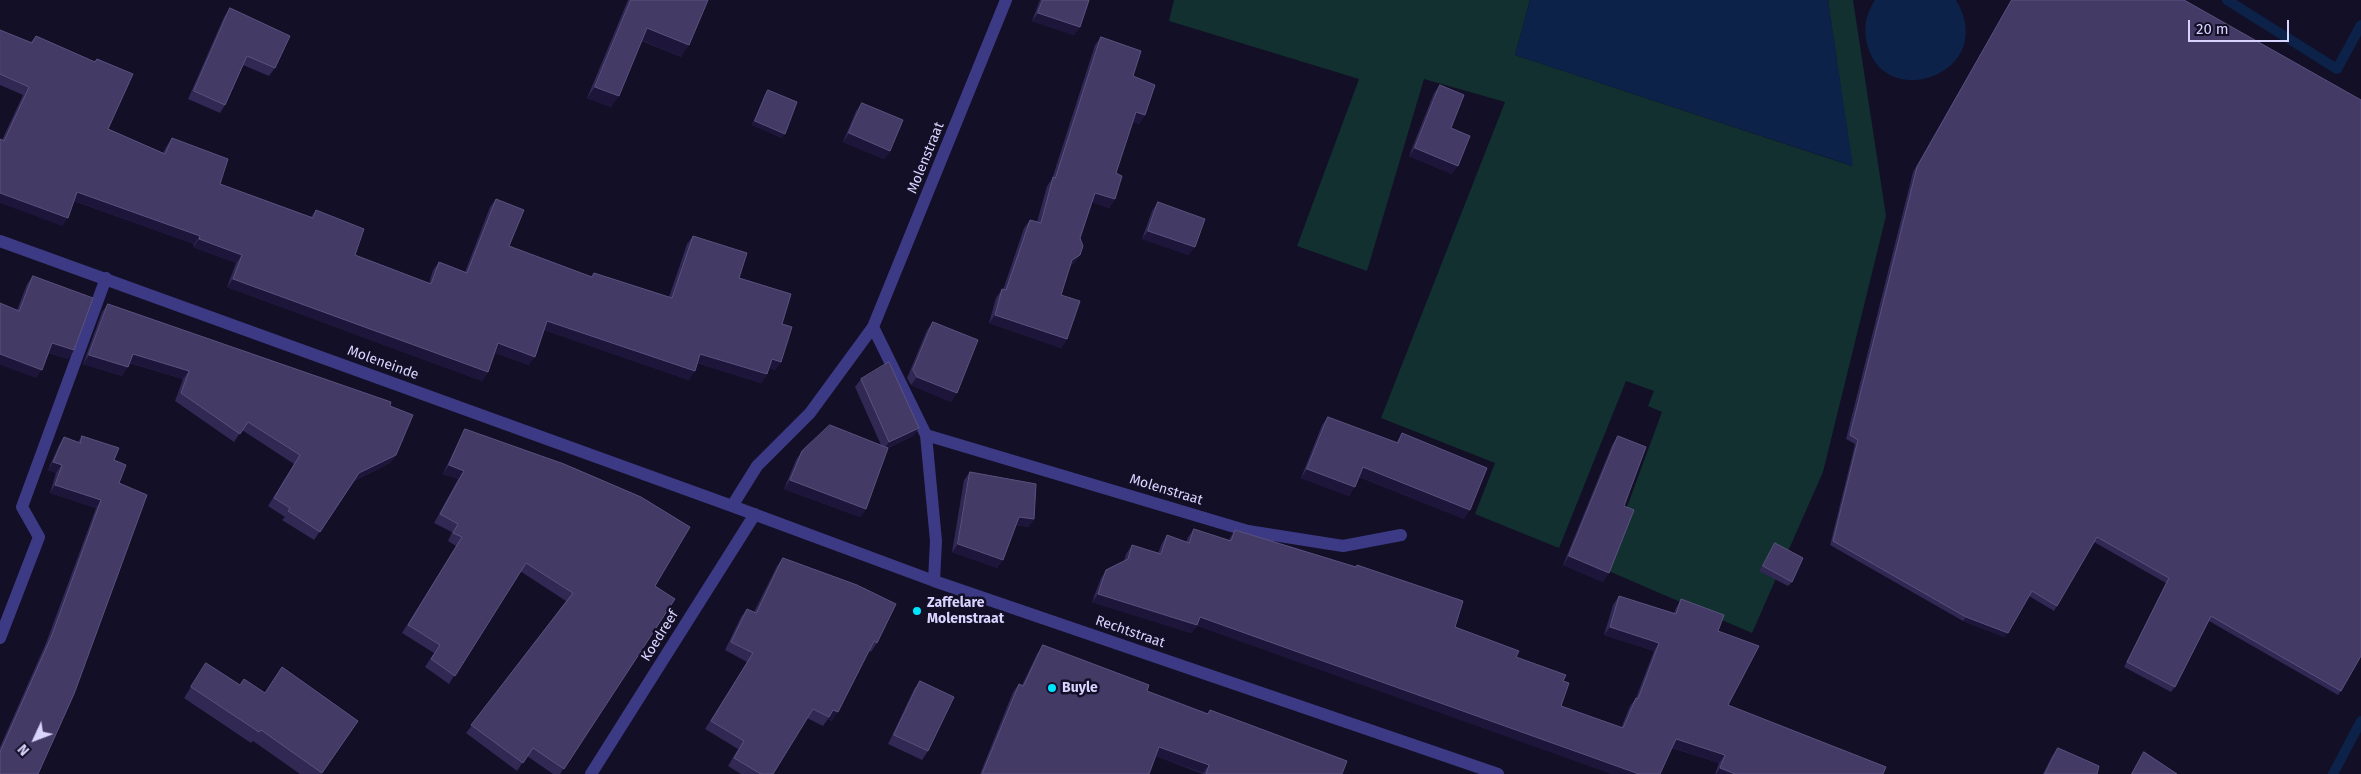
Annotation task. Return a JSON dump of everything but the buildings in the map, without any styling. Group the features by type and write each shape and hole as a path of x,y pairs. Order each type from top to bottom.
{"street":[{"name":"Molenstraat","path":"732,506 757,466 810,413 873,327 1006,0"},
{"name":"Moleneinde","path":"0,241 754,514"},
{"path":"0,638 39,537 22,507 106,278"},
{"path":"873,327 926,435 936,541 934,581"},
{"name":"Molenstraat","path":"926,435 1248,530 1343,546 1401,535"},
{"name":"Rechtstraat","path":"754,514 934,581 1498,774"},
{"name":"Koedreef","path":"591,774 754,514"}],"green space":[{"path":"1174,0 1530,0 1515,55 1852,166 1828,0 1853,0 1886,216 1823,472 1752,633 1604,569 1662,412 1648,406 1654,391 1626,381 1559,548 1475,514 1495,463 1381,418 1505,102 1424,79 1367,271 1297,246 1359,79 1169,21"}],"water":[{"path":"1530,0 1828,0 1853,166 1515,55"},
{"path":"1875,0 1956,0 1966,26 1963,48 1952,64 1934,76 1914,80 1894,77 1878,65 1867,44 1865,26 1869,10"}],"waterway":[{"path":"2227,0 2337,69 2361,25"},
{"path":"2333,774 2361,721"}],"place":[{"name":"Zaffelare Molenstraat","path":"917,611"},
{"name":"Buyle","path":"1052,688"}]}
